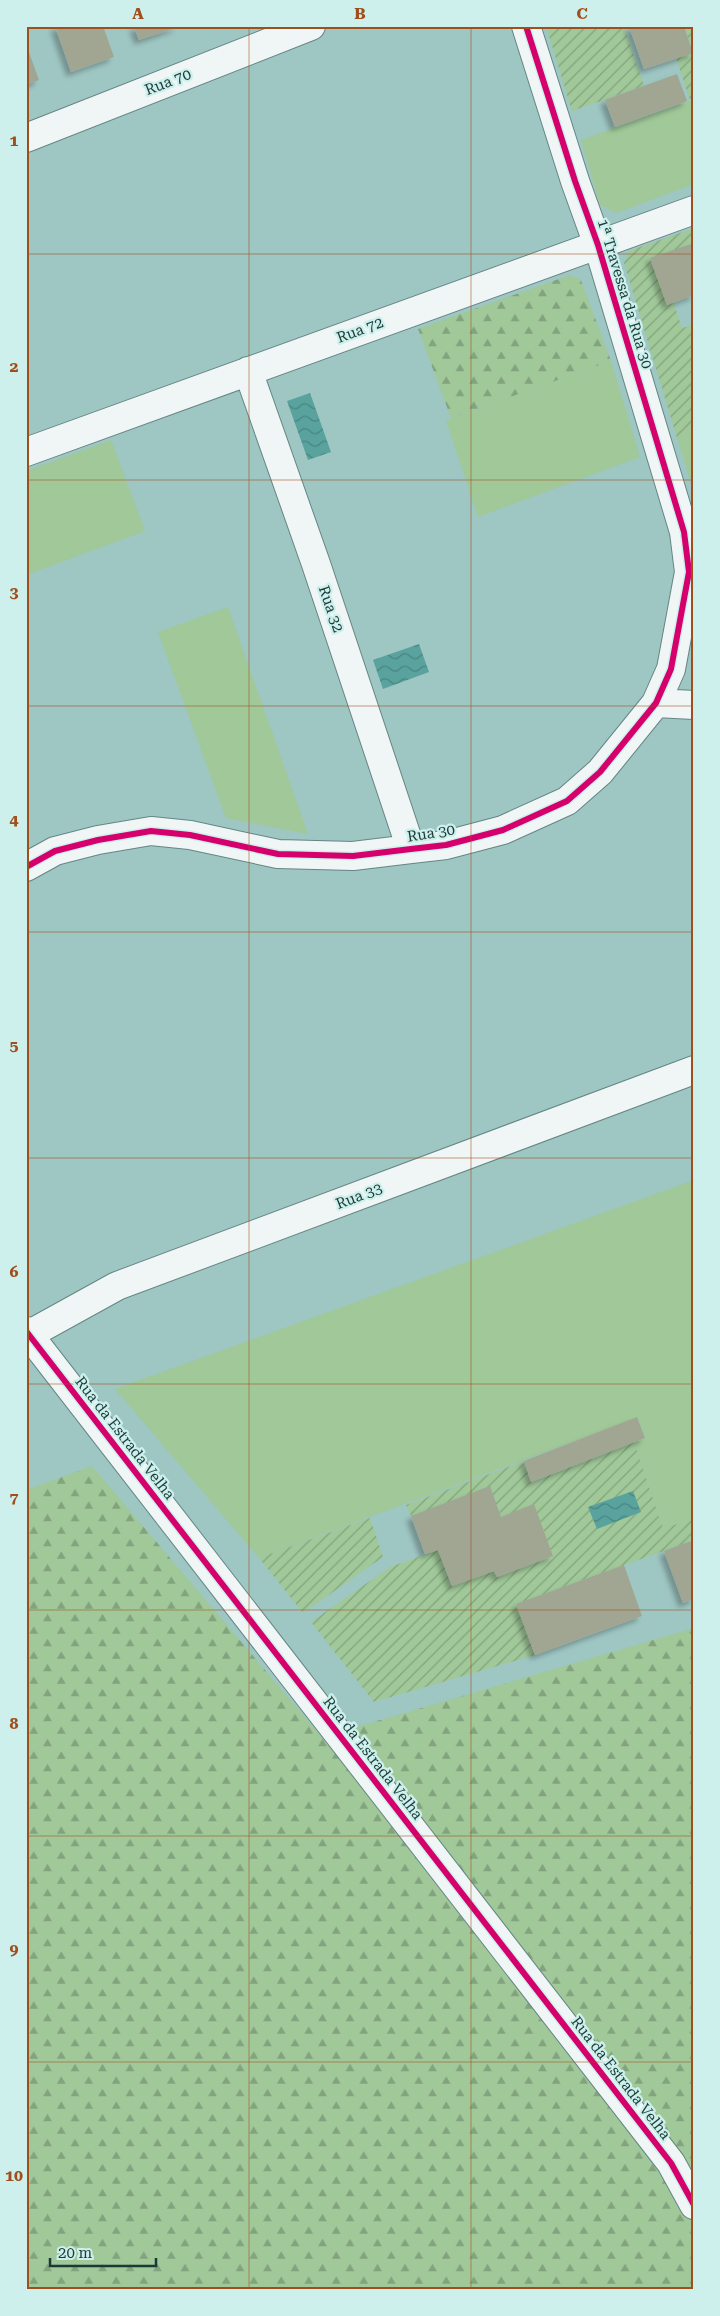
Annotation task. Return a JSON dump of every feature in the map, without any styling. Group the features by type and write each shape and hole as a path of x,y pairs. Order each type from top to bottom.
{"street":[{"name":"Rua 70","path":"26,138 311,26"},
{"name":"1ª Travessa da Rua 30","path":"526,26 575,182 598,244 684,532 691,571"},
{"name":"Rua 72","path":"26,452 694,210"},
{"name":"Rua 32","path":"248,371 316,564 411,849"},
{"name":"Rua 30","path":"26,867 55,851 98,840 151,831 190,835 278,854 353,856 446,844 503,830 567,801 600,772 656,703 671,669 691,571"},
{"path":"656,703 694,705"},
{"name":"Rua 33","path":"28,1332 117,1286 694,1070"},
{"name":"Rua da Estrada Velha","path":"28,1332 671,2163 694,2206"}],"green space":[{"path":"546,26 624,26 644,86 572,111"},
{"path":"684,26 694,26 694,99 690,100 676,58 693,52"},
{"path":"694,99 694,184 616,213 600,205 581,140"},
{"path":"694,228 694,243 650,259 673,302 682,328 694,325 694,432 677,438 624,263 629,251"},
{"path":"570,275 581,280 611,361 451,418 418,329"},
{"path":"611,361 640,457 478,517 446,420"},
{"path":"694,432 694,493 677,438"},
{"path":"111,440 145,531 26,575 26,471"},
{"path":"228,607 308,834 226,818 158,632"},
{"path":"694,1180 694,1518 663,1529 634,1442 645,1437 637,1418 259,1558 115,1389"},
{"path":"634,1442 663,1529 694,1518 694,1540 516,1604 535,1655 374,1702 311,1622 390,1567 438,1550 452,1586 494,1571 497,1577 553,1556 534,1505 501,1517 490,1487 411,1516 406,1505 524,1461 532,1482"},
{"path":"92,1466 322,1737 694,1628 694,2290 26,2290 26,1490"},
{"path":"370,1518 383,1557 303,1613 259,1558"}],"water":[{"path":"310,393 331,452 308,460 287,401"},
{"path":"419,644 429,672 383,689 373,660"},
{"path":"633,1491 641,1512 597,1529 588,1507"}],"building":[{"path":"55,26 103,26 114,57 71,72"},
{"path":"134,26 178,26 178,27 139,40"},
{"path":"629,26 684,26 693,53 644,69"},
{"path":"26,44 39,80 26,85"},
{"path":"677,74 687,101 615,127 605,100"},
{"path":"694,243 694,295 667,305 650,258"},
{"path":"637,1417 645,1438 531,1482 524,1461"},
{"path":"490,1486 501,1517 534,1504 553,1556 497,1577 494,1571 452,1586 438,1550 425,1554 411,1516"},
{"path":"694,1540 694,1599 683,1603 664,1551"},
{"path":"624,1565 642,1616 535,1655 516,1604"}],"cycle path":[{"path":"26,867 55,851 98,840 151,831 190,835 278,854 353,856 446,845 503,830 567,801 600,772 656,703 671,669 689,572 684,532 598,245 575,181 526,26"},
{"path":"26,1331 671,2163 694,2205"}]}
